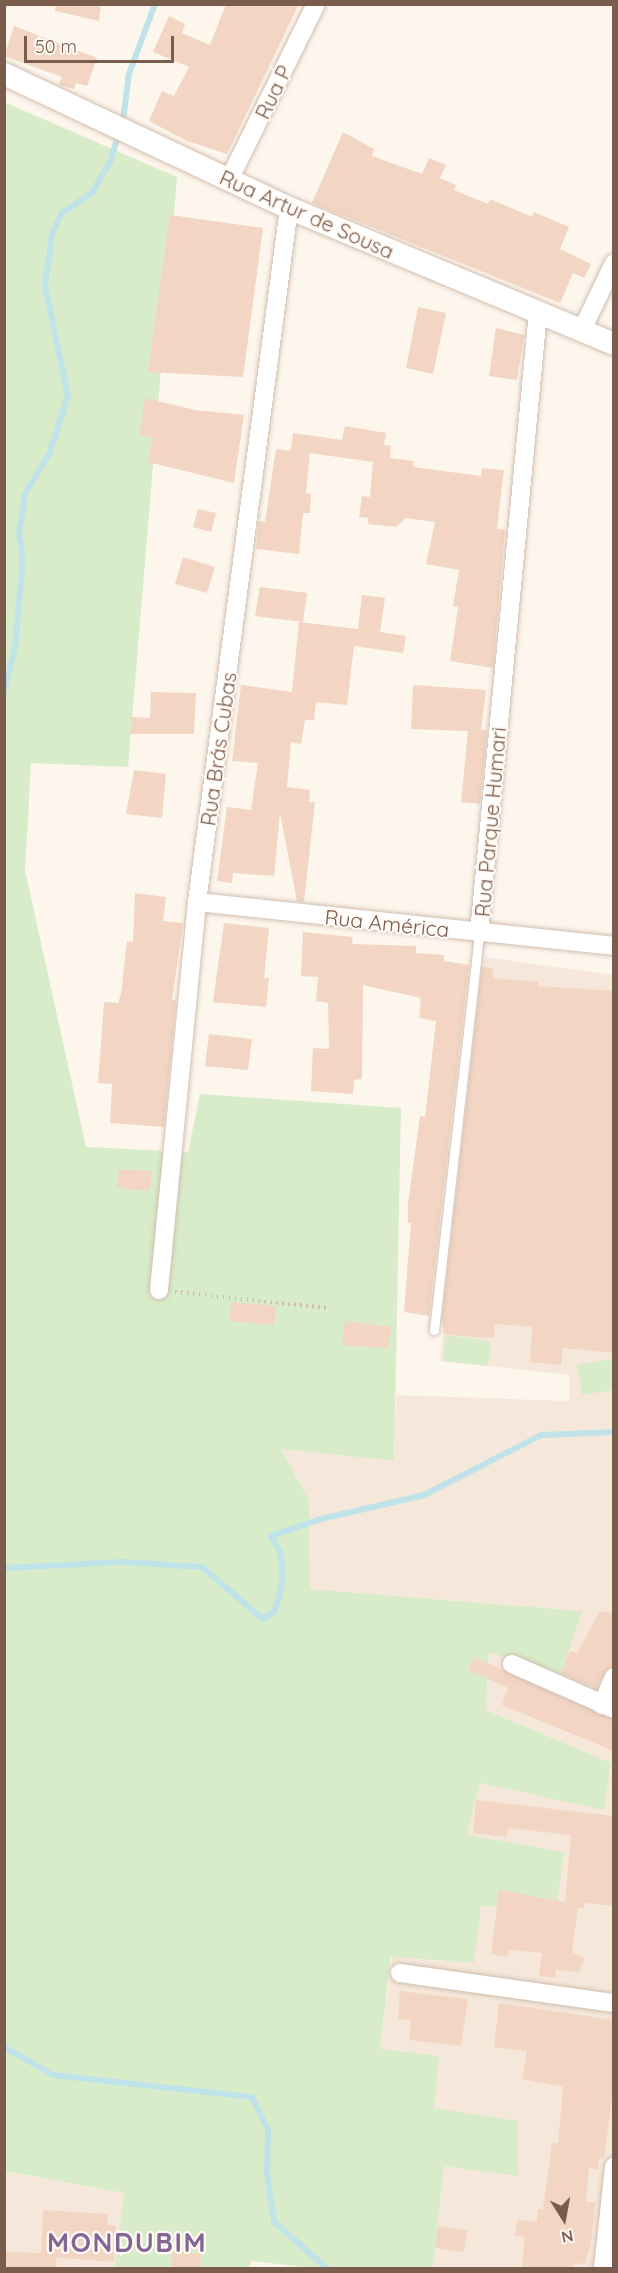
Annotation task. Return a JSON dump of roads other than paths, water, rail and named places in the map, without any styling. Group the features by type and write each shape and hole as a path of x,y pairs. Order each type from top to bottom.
{"street":[{"name":"Rua P","path":"230,180 316,4"},
{"name":"Rua Artur de Sousa","path":"4,74 289,208 614,344"},
{"name":"Rua Brás Cubas","path":"159,1290 197,902 289,208"},
{"path":"582,330 614,263"},
{"name":"Rua Parque Humari","path":"480,933 538,312"},
{"name":"Rua América","path":"197,902 614,946"},
{"path":"512,1664 608,1707 614,1677"},
{"path":"400,1973 614,2003"},
{"path":"603,2268 614,2167"}],"lane":[{"name":"Rua Parque Humari","path":"434,1330 480,933"}],"waterway":[{"path":"4,691 15,648 23,559 19,534 25,494 49,454 68,396 45,286 52,234 62,213 92,193 111,160 124,113 129,74 155,4"},
{"path":"4,1568 123,1562 202,1567 263,1619 275,1611 283,1578 280,1551 271,1536 321,1519 424,1495 541,1435 614,1432"},
{"path":"4,2047 53,2075 252,2097 268,2130 267,2172 274,2222 327,2268"}],"district":[{"name":"MONDUBIM","path":"127,2243"}]}
